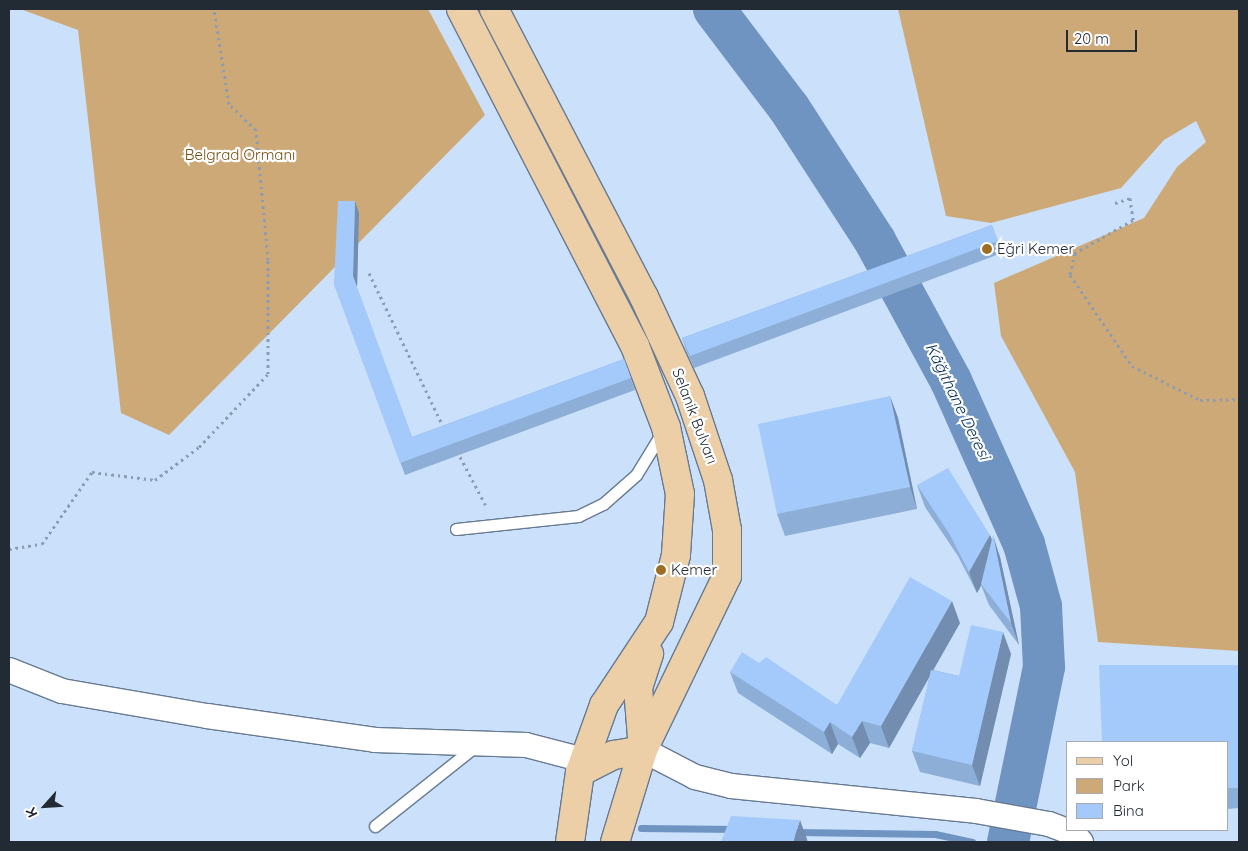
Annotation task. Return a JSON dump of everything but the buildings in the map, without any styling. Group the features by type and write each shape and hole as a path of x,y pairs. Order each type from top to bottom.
{"main road":[{"name":"Selanik Bulvarı","path":"461,9 636,346 666,427 680,494 676,555 659,622 604,705 582,766 570,842"},
{"name":"Selanik Bulvarı","path":"494,9 505,21 644,297 690,396 718,480 727,530 727,576 643,750 615,842"},
{"path":"582,766 620,753 643,750 638,688 659,622"}],"street":[{"path":"9,670 62,691 207,716 375,740 526,745 582,766"},
{"path":"643,750 695,777 731,786 976,811 1049,824 1073,834 1081,842"}],"lane":[{"path":"456,529 578,516 603,504 636,474 666,427"},
{"path":"375,826 480,743"}],"path":[{"path":"9,549 42,544 92,472 155,480 199,447 268,374 268,260 256,130 229,104 214,9"},
{"path":"1115,203 1130,198 1133,220 1075,253 1070,275 1132,366 1200,400 1239,399"},
{"path":"368,274 446,432"},
{"path":"455,449 496,526"}],"green space":[{"name":"Belgrad Ormanı","path":"20,9 428,9 485,115 169,435 121,413 78,30"},
{"path":"898,9 1239,9 1239,651 1098,642 1075,472 1001,336 994,283 1144,218 1177,167 1206,142 1196,121 1164,140 1121,188 991,223 946,216"}],"waterway":[{"name":"Kâğıthane Deresi","path":"714,9 789,108 875,241 951,381 1024,544 1041,606 1044,667 1008,842"},
{"path":"641,828 736,829"},
{"path":"796,832 935,834 972,842"}],"place":[{"name":"Eğri Kemer","path":"987,249"},
{"name":"Kemer","path":"661,570"}]}
